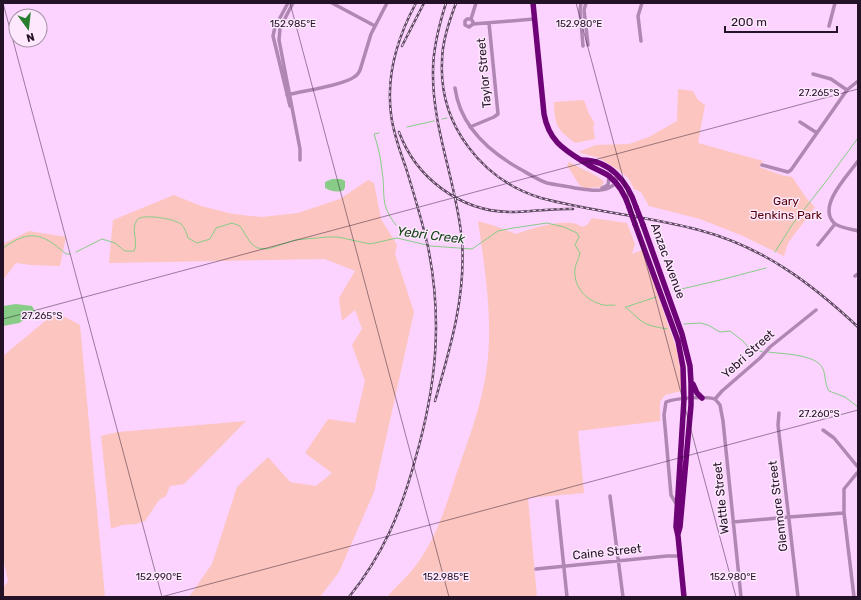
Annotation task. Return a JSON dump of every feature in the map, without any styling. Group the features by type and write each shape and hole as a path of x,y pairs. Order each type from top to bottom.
{"highway":[{"name":"Anzac Avenue","path":"532,3 544,114 547,127 560,147 586,164 609,176 623,192 678,341 683,367 684,399 676,527 684,597"},
{"name":"Anzac Avenue","path":"582,160 596,162 608,168 616,174 630,191 689,357 691,399 678,536"},
{"path":"691,383 695,386 697,393 702,398"}],"street":[{"path":"288,3 275,28 273,36 292,112 300,149 300,160"},
{"path":"288,94 279,34 280,28 293,3"},
{"path":"332,3 375,26"},
{"path":"288,94 345,82 355,77 362,67 367,46 387,3"},
{"path":"473,24 471,19 476,3"},
{"path":"581,3 580,10 586,46 584,10 586,3"},
{"path":"641,41 638,16 642,3"},
{"path":"829,26 835,3"},
{"path":"471,19 466,20 465,24 469,27 473,24 534,18"},
{"name":"Taylor Street","path":"470,126 498,114 489,23"},
{"path":"814,74 831,79 847,90"},
{"path":"762,165 789,171 793,168 847,90 858,80"},
{"path":"455,88 463,114 480,140 493,152 539,179 556,185 599,190 610,188 616,183 616,174"},
{"path":"800,122 817,133"},
{"path":"858,162 830,202 829,211 835,224 858,231"},
{"path":"599,190 608,184 609,176"},
{"path":"818,244 835,224"},
{"name":"Yebri Street","path":"716,399 722,391 760,358 770,346 816,310"},
{"path":"677,505 671,495 670,467 664,415 665,406 669,401 674,399 716,399"},
{"name":"Wattle Street","path":"716,399 720,405 723,421 741,597"},
{"name":"Glenmore Street","path":"779,413 778,425 798,597"},
{"path":"823,430 834,438 857,465 855,470 857,474 844,489 844,513 854,597"},
{"path":"610,496 623,597"},
{"path":"557,501 566,597"},
{"path":"733,522 844,513"},
{"name":"Caine Street","path":"536,569 618,560 680,556"}],"green space":[{"name":"Gary Jenkins Park","path":"678,89 693,91 698,100 705,105 698,143 763,161 759,167 781,175 792,177 807,199 815,207 788,243 784,256 743,236 700,219 649,206 641,192 634,189 629,179 620,171 599,158 578,152 596,145 629,144 649,137 677,121"},
{"path":"584,100 589,114 595,124 593,126 595,139 575,143 560,130 556,122 554,102"},
{"path":"569,162 600,178 604,182 601,187 586,188 580,186 567,165"},
{"path":"368,180 374,183 381,219 397,245 395,254 414,312 374,492 339,572 320,597 189,597 212,564 237,487 268,457 290,482 316,486 332,473 305,453 328,419 355,423 365,381 352,345 362,329 355,310 342,321 339,298 355,271 325,259 109,263 113,220 174,195 201,206 233,214 262,217 298,213 340,199"},
{"path":"592,218 627,223 635,244 632,254 642,250 677,350 681,374 681,391 665,395 660,402 660,421 578,431 584,493 528,498 537,597 387,597 421,558 437,528 474,424 484,386 488,354 489,316 486,278 478,221 516,234 557,223 573,223 583,227 587,225"},
{"path":"29,231 66,237 60,266 16,263 3,280 3,244"},
{"path":"56,312 80,325 105,597 3,597 3,588 8,581 3,557 3,356"},
{"path":"246,421 184,484 170,486 166,496 159,500 145,521 136,524 122,525 111,529 101,436 118,432"}],"shaded area":[{"path":"332,179 341,179 345,181 344,190 334,191 325,188 325,182"},
{"path":"16,304 32,306 36,313 19,323 3,326 3,306"}],"waterway":[{"path":"442,119 447,118"},
{"path":"407,127 434,121"},
{"path":"379,133 374,134 381,162 385,205 396,225"},
{"path":"775,252 792,225 858,138"},
{"name":"Yebri Creek","path":"76,252 102,239 115,243 125,251 134,251 136,243 134,232 135,224 137,220 145,217 178,222 184,227 188,238 197,243 210,239 216,228 232,223 240,226 250,242 257,248 268,249 295,240 327,237 338,237 370,244 397,238 431,246 472,249 498,231 547,223 564,227 577,233 579,237 575,245 580,253 575,268 575,274 578,286 585,295 594,302 603,305 615,305"},
{"name":"Yebri Creek","path":"3,248 21,238 36,236 50,242 66,254 70,254"},
{"path":"673,291 766,268"},
{"path":"626,307 656,297"},
{"name":"Yebri Creek","path":"625,307 646,324 667,329"},
{"name":"Yebri Creek","path":"684,324 700,323 708,325 720,332 730,331 748,347 763,352"},
{"name":"Yebri Creek","path":"768,352 797,355 812,359 822,367 829,391 845,397 858,407"}],"railway":[{"path":"349,597 372,565 381,549 390,532 404,497 428,407 435,354 436,328 433,274 421,217 393,128 390,99 390,85 394,57 403,29 416,3"},
{"path":"402,46 424,3"},
{"path":"435,401 456,322 462,282 463,262 459,219 440,135 434,93 433,71 435,45 446,3"},
{"path":"456,3 446,32 442,55 443,85 448,107 456,128 468,147 483,164 500,178 520,190 541,198 580,207 679,225 722,237 744,246 785,268 804,281 858,327"},
{"path":"399,132 416,164 428,177 442,189 474,206 509,212 573,209"}]}
